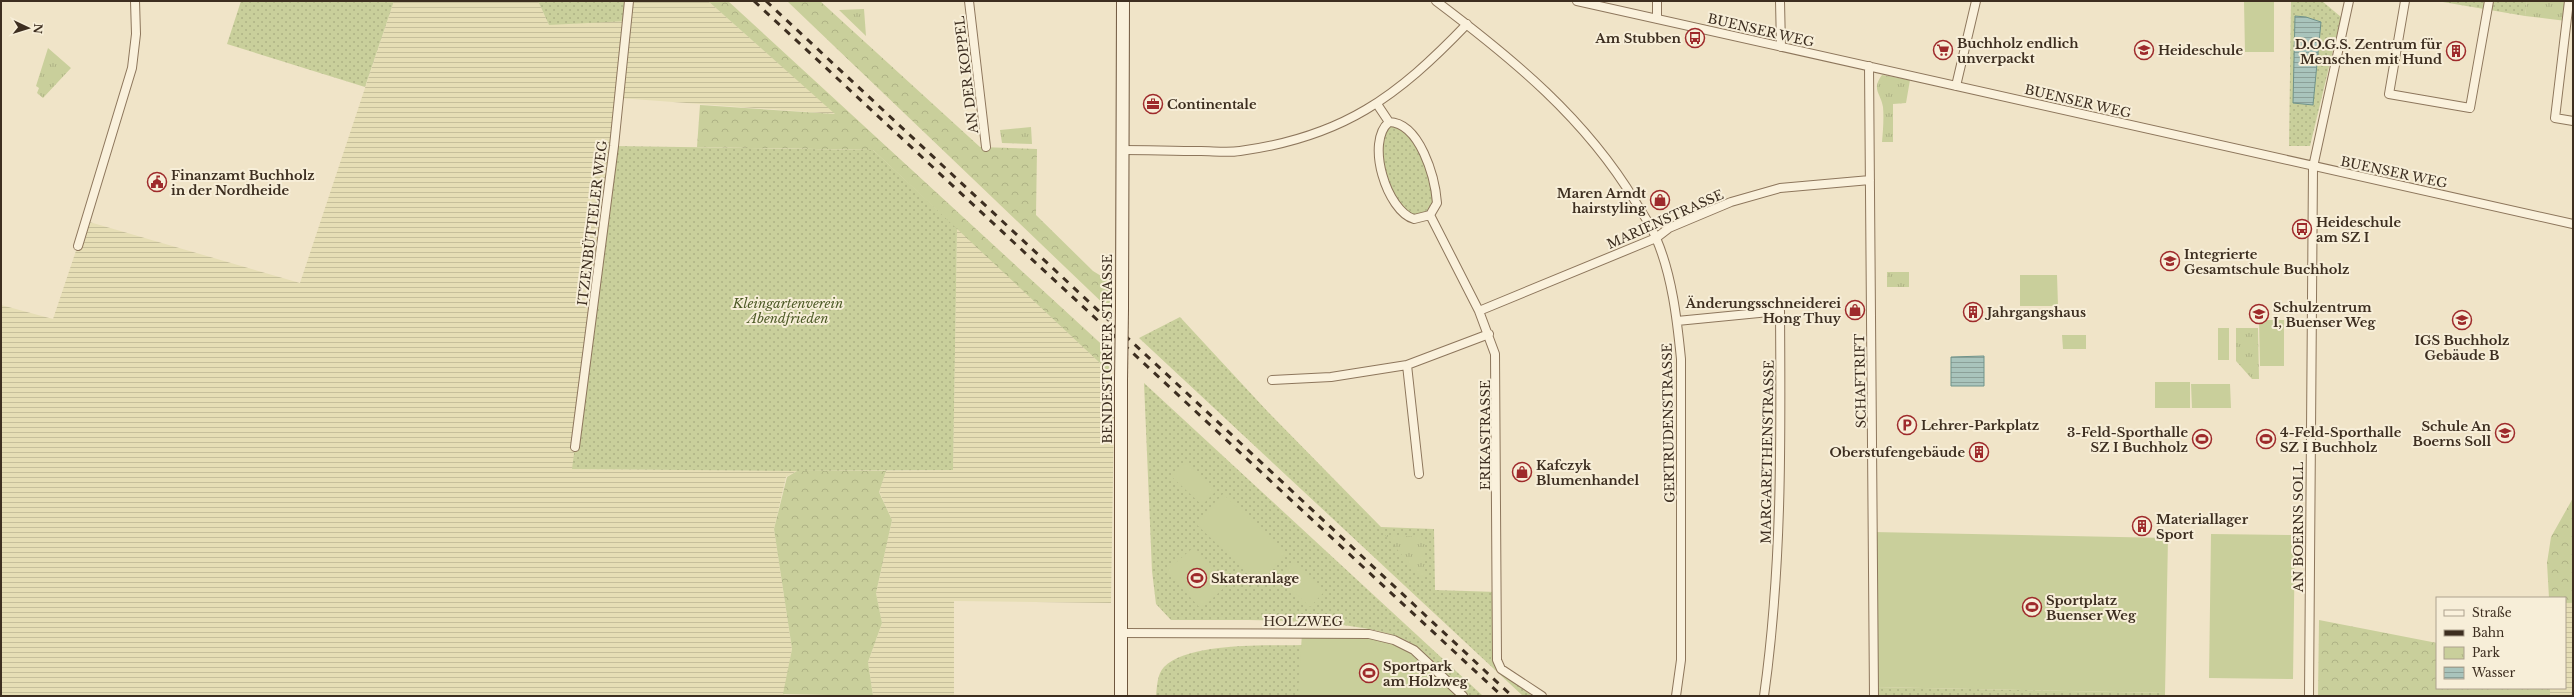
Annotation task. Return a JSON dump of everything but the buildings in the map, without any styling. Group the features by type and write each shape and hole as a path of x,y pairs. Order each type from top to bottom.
{"street":[{"path":"78,246 132,68 136,34 135,1"},
{"name":"ITZENBÜTTELER WEG","path":"575,447 614,146 629,1"},
{"name":"AN DER KOPPEL","path":"969,1 986,147"},
{"name":"BENDESTORFER STRASSE","path":"1122,696 1121,380 1123,1"},
{"name":"GERTRUDENSTRASSE","path":"1436,1 1467,24 1534,79 1585,131 1622,181 1656,238 1677,321 1681,359 1681,660 1676,696"},
{"name":"BUENSER WEG","path":"1577,1 2573,224"},
{"path":"1657,1 1657,19"},
{"path":"1780,1 1780,47"},
{"path":"1956,86 1976,1"},
{"name":"AN BOERNS SOLL","path":"2309,696 2313,166 2349,1"},
{"path":"2405,1 2389,94 2470,108 2489,1"},
{"path":"2569,1 2555,118 2573,121"},
{"path":"1122,150 1239,152 1296,141 1340,125 1377,104 1428,65 1467,24"},
{"name":"SCHAFTRIFT","path":"1869,66 1874,696"},
{"path":"1377,104 1389,122 1401,124 1408,128 1414,135 1428,165 1437,203 1430,215 1414,219 1401,213 1394,204 1382,169 1379,154 1379,136 1383,127 1389,122"},
{"name":"MARIENSTRASSE","path":"1479,311 1656,238 1668,228 1731,202 1780,188 1870,180"},
{"name":"ERIKASTRASSE","path":"1430,215 1479,311 1489,334 1495,354 1497,375 1497,660 1501,669 1542,696"},
{"name":"MARGARETHENSTRASSE","path":"1677,321 1780,311 1781,489 1772,638 1764,696"},
{"path":"1272,380 1331,377 1407,365 1489,334"},
{"path":"1407,365 1419,474"},
{"name":"HOLZWEG","path":"1122,633 1369,634 1394,640 1414,650 1462,696"}],"shaded area":[{"path":"394,1 538,1 549,25 629,1 708,1 836,114 619,98 573,469 797,471 786,477 774,529 792,649 784,696 1,696 1,305 53,319 86,221 300,283"},
{"path":"957,228 1101,364 1109,375 1110,399 1114,410 1111,603 954,601 954,696 873,696 868,662 882,623 876,593 892,520 879,491 886,471 953,470"},
{"path":"2566,603 2573,603 2573,696 2550,696 2550,689 2566,689"}],"green space":[{"path":"241,1 394,1 365,87 227,44"},
{"path":"538,1 629,1 627,21 549,25"},
{"path":"708,1 728,1 1110,352 1112,399 1109,375 1101,364 873,150 697,147 700,105 835,114"},
{"path":"787,1 820,1 980,147 1037,149 1036,215 1093,271 1111,282 1111,311"},
{"path":"2274,1 2274,52 2245,52 2244,2"},
{"path":"2291,1 2322,1 2341,17 2310,146 2289,146"},
{"path":"2437,1 2527,1 2525,16"},
{"path":"2527,1 2569,1 2566,21 2525,16"},
{"path":"864,9 866,36 839,10"},
{"path":"48,48 71,68 43,98 37,93 39,88 36,86"},
{"path":"1882,75 1910,80 1906,103 1893,104 1893,142 1882,142 1883,107 1877,84"},
{"path":"1401,124 1428,165 1437,203 1421,218 1401,213 1382,169 1383,127"},
{"path":"1031,127 1032,144 1002,143 1000,130"},
{"name":"Kleingartenverein Abendfrieden","path":"614,146 873,150 957,228 953,470 797,471 572,469"},
{"path":"1887,272 1909,272 1909,287 1887,287"},
{"path":"2020,275 2057,275 2058,306 2020,306"},
{"path":"1180,317 1268,412 1381,527 1434,529 1435,590 1497,592 1501,669 1532,696 1523,696 1139,338"},
{"path":"2259,320 2284,320 2284,366 2260,366"},
{"path":"2218,328 2229,328 2229,360 2218,360"},
{"path":"2236,328 2258,328 2259,379 2252,379 2236,361"},
{"path":"2062,335 2086,335 2086,349 2063,349"},
{"path":"2155,382 2190,382 2190,408 2155,408"},
{"path":"1144,383 1483,696 1463,696 1435,664 1417,647 1397,636 1369,629 1336,624 1262,620 1171,620 1156,604 1152,571"},
{"path":"2191,384 2230,384 2231,408 2192,408"},
{"path":"1186,462 1216,491 1202,505 1172,477"},
{"path":"797,471 886,471 879,492 892,520 876,593 882,623 868,662 873,696 783,694 792,649 774,529 787,477"},
{"path":"1223,494 1286,553 1258,583 1195,523"},
{"path":"2573,498 2573,603 2566,603 2566,597 2549,597 2547,563 2551,537"},
{"path":"1873,532 2168,538 2165,693 1874,687"},
{"path":"2211,534 2295,535 2293,679 2209,678"},
{"path":"1385,535 1425,537 1425,582"},
{"name":"Skateranlage","path":"1194,547 1227,585 1201,609 1166,571"},
{"path":"1294,562 1325,591 1310,607 1279,578"},
{"path":"2319,620 2436,643 2436,689 2550,689 2550,696 2318,696"},
{"name":"Sportpark am Holzweg","path":"1302,633 1369,634 1414,650 1463,696 1298,696"},
{"path":"1338,645 1326,696 1156,696 1159,677 1164,667 1176,659 1191,653 1229,647"},
{"path":"1874,687 2165,693 2165,696 1874,696"}],"water":[{"path":"2295,16 2306,17 2321,22 2313,105 2293,103"},
{"path":"1984,356 1984,386 1951,386 1951,357"}],"railway":[{"path":"754,1 1502,696"},
{"path":"766,1 1512,696"}],"place":[{"name":"Am Stubben","path":"1695,38"},
{"name":"Buchholz endlich unverpackt","path":"1943,50"},
{"name":"Heideschule","path":"2144,50"},
{"name":"D.O.G.S. Zentrum für Menschen mit Hund","path":"2456,51"},
{"name":"Continentale","path":"1153,104"},
{"name":"Finanzamt Buchholz in der Nordheide","path":"157,182"},
{"name":"Maren Arndt hairstyling","path":"1660,200"},
{"name":"Heideschule am SZ I","path":"2302,229"},
{"name":"Integrierte Gesamtschule Buchholz","path":"2170,261"},
{"name":"Änderungsschneiderei Hong Thuy","path":"1855,310"},
{"name":"Jahrgangshaus","path":"1973,312"},
{"name":"Schulzentrum I, Buenser Weg","path":"2259,314"},
{"name":"IGS Buchholz Gebäude B","path":"2462,320"},
{"name":"Lehrer-Parkplatz","path":"1907,425"},
{"name":"Schule An Boerns Soll","path":"2505,433"},
{"name":"3-Feld-Sporthalle SZ I Buchholz","path":"2202,439"},
{"name":"4-Feld-Sporthalle SZ I Buchholz","path":"2266,439"},
{"name":"Oberstufengebäude","path":"1979,452"},
{"name":"Kafczyk Blumenhandel","path":"1522,472"},
{"name":"Materiallager Sport","path":"2142,526"},
{"name":"Skateranlage","path":"1197,578"},
{"name":"Sportplatz Buenser Weg","path":"2032,607"},
{"name":"Sportpark am Holzweg","path":"1369,673"}]}
